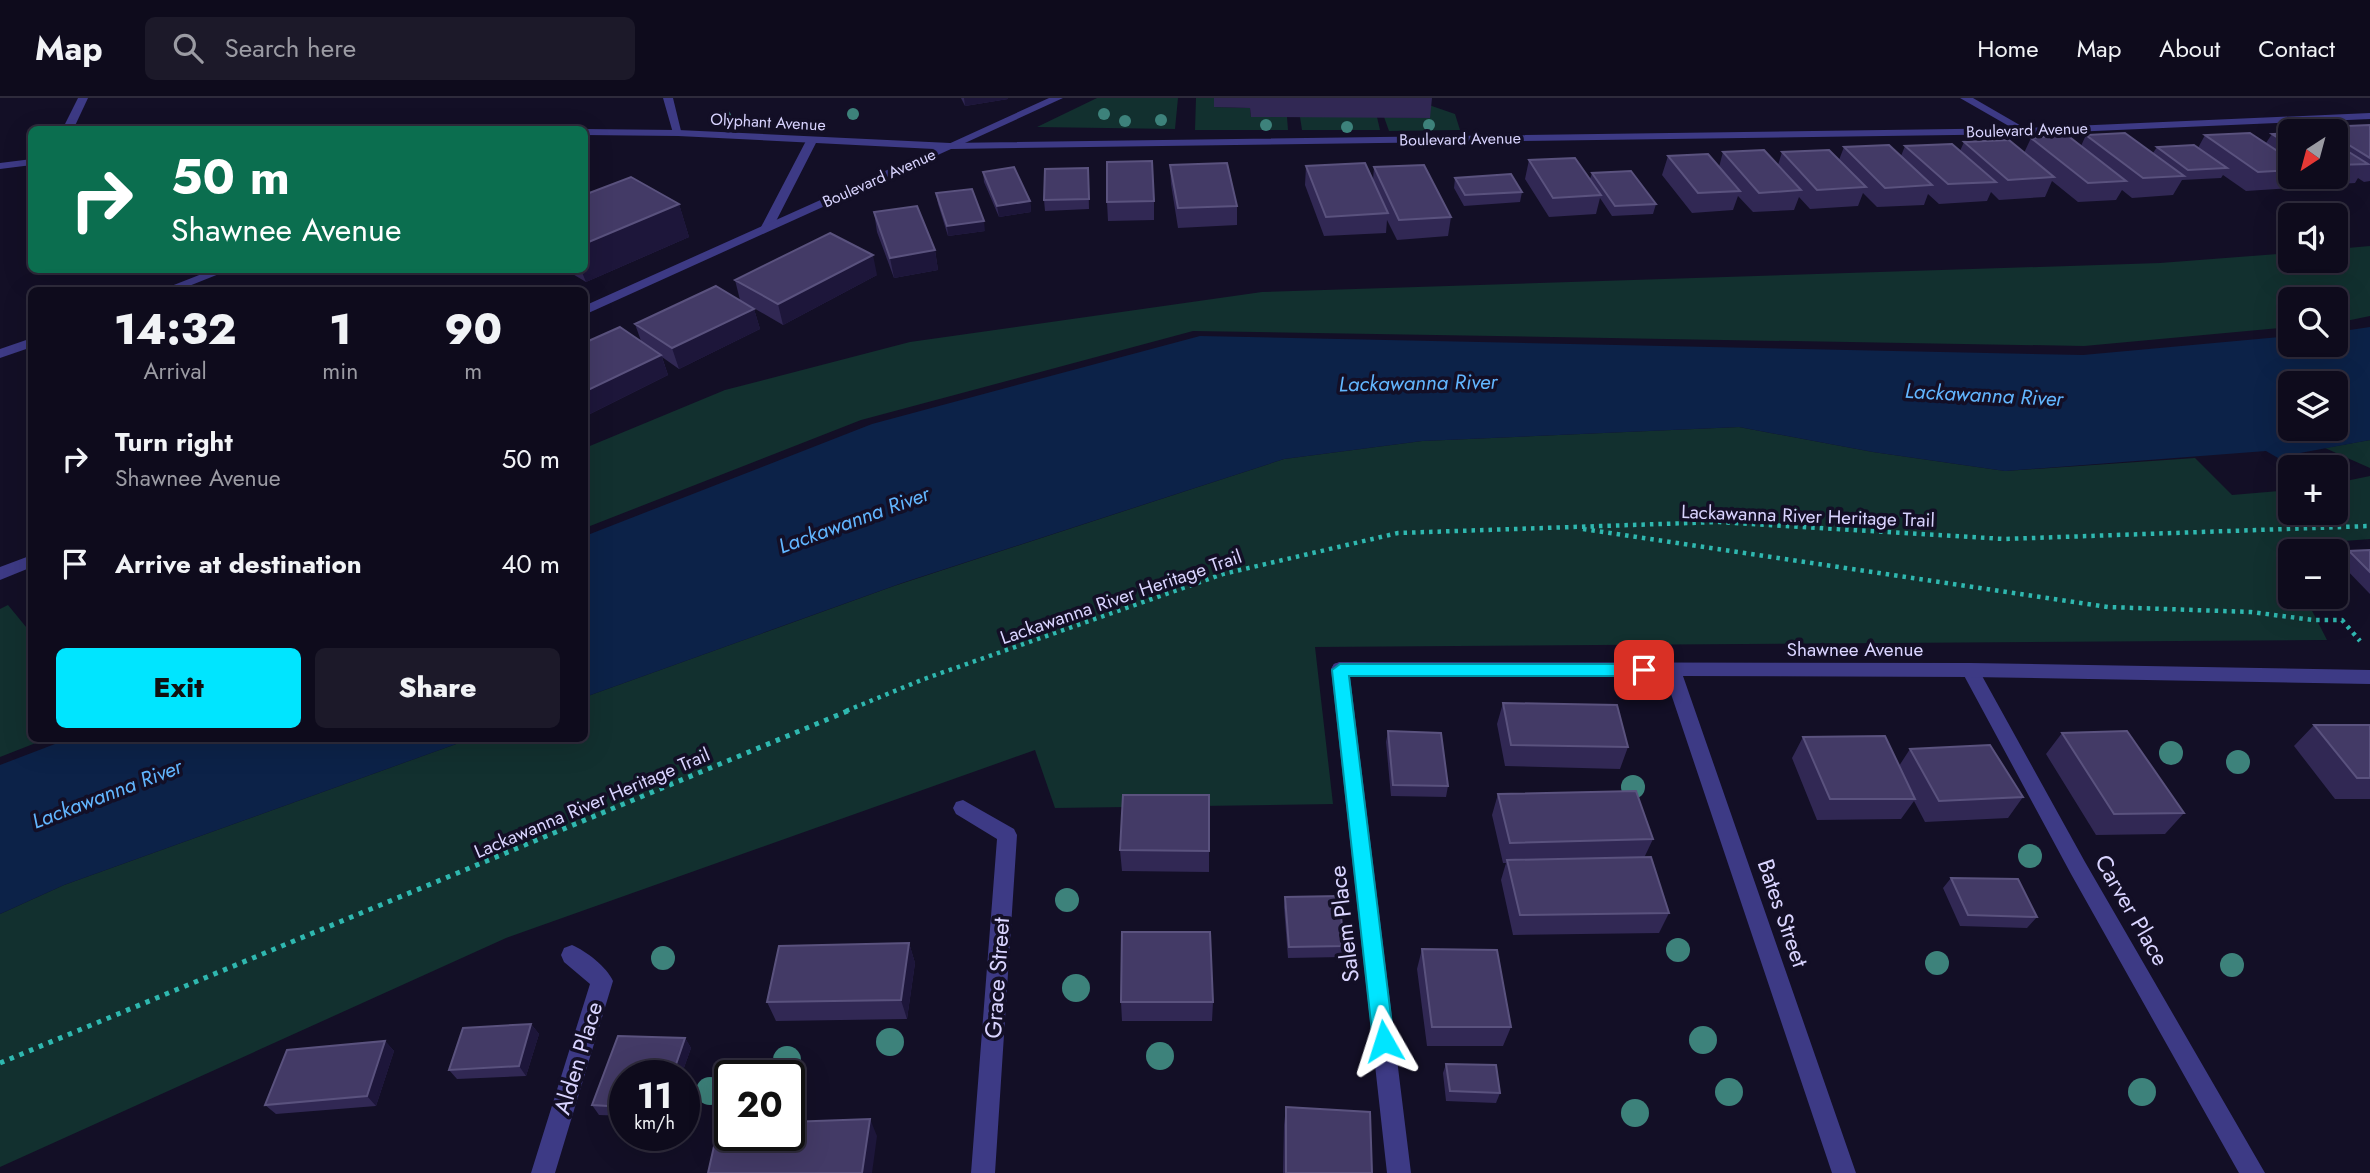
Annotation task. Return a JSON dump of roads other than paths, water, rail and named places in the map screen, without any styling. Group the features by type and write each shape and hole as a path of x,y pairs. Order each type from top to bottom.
{"street":[{"path":"69,126 83,98"},
{"path":"668,98 678,133"},
{"path":"950,146 1058,98"},
{"path":"1965,98 2025,131"},
{"name":"Boulevard Avenue","path":"588,309 950,146 2025,131 2370,116"},
{"name":"Olyphant Avenue","path":"588,132 678,133 950,146"},
{"path":"766,229 812,139"},
{"path":"0,166 28,162"},
{"path":"175,287 215,273"},
{"path":"0,354 28,344"},
{"path":"0,574 28,562"},
{"name":"Shawnee Avenue","path":"1340,670 1970,670 2370,677"},
{"name":"Salem Place","path":"1340,670 1399,1173"},
{"name":"Bates Street","path":"1672,670 1843,1173"},
{"name":"Carver Place","path":"1970,670 2078,867 2253,1173"},
{"name":"Grace Street","path":"963,808 1007,835 984,1173"},
{"name":"Alden Place","path":"542,1173 602,981 572,956"}],"water":[{"name":"Lackawanna River","path":"2370,327 2370,440 2300,455 2278,455 2278,458 2266,451 2005,471 1873,452 1739,427 1422,441 1284,459 902,583 588,696 588,535 872,424 1200,336 2083,355 2278,337 2278,357 2348,357 2348,330"},
{"name":"Lackawanna River","path":"60,742 462,742 64,885 0,914 0,765"}]}
